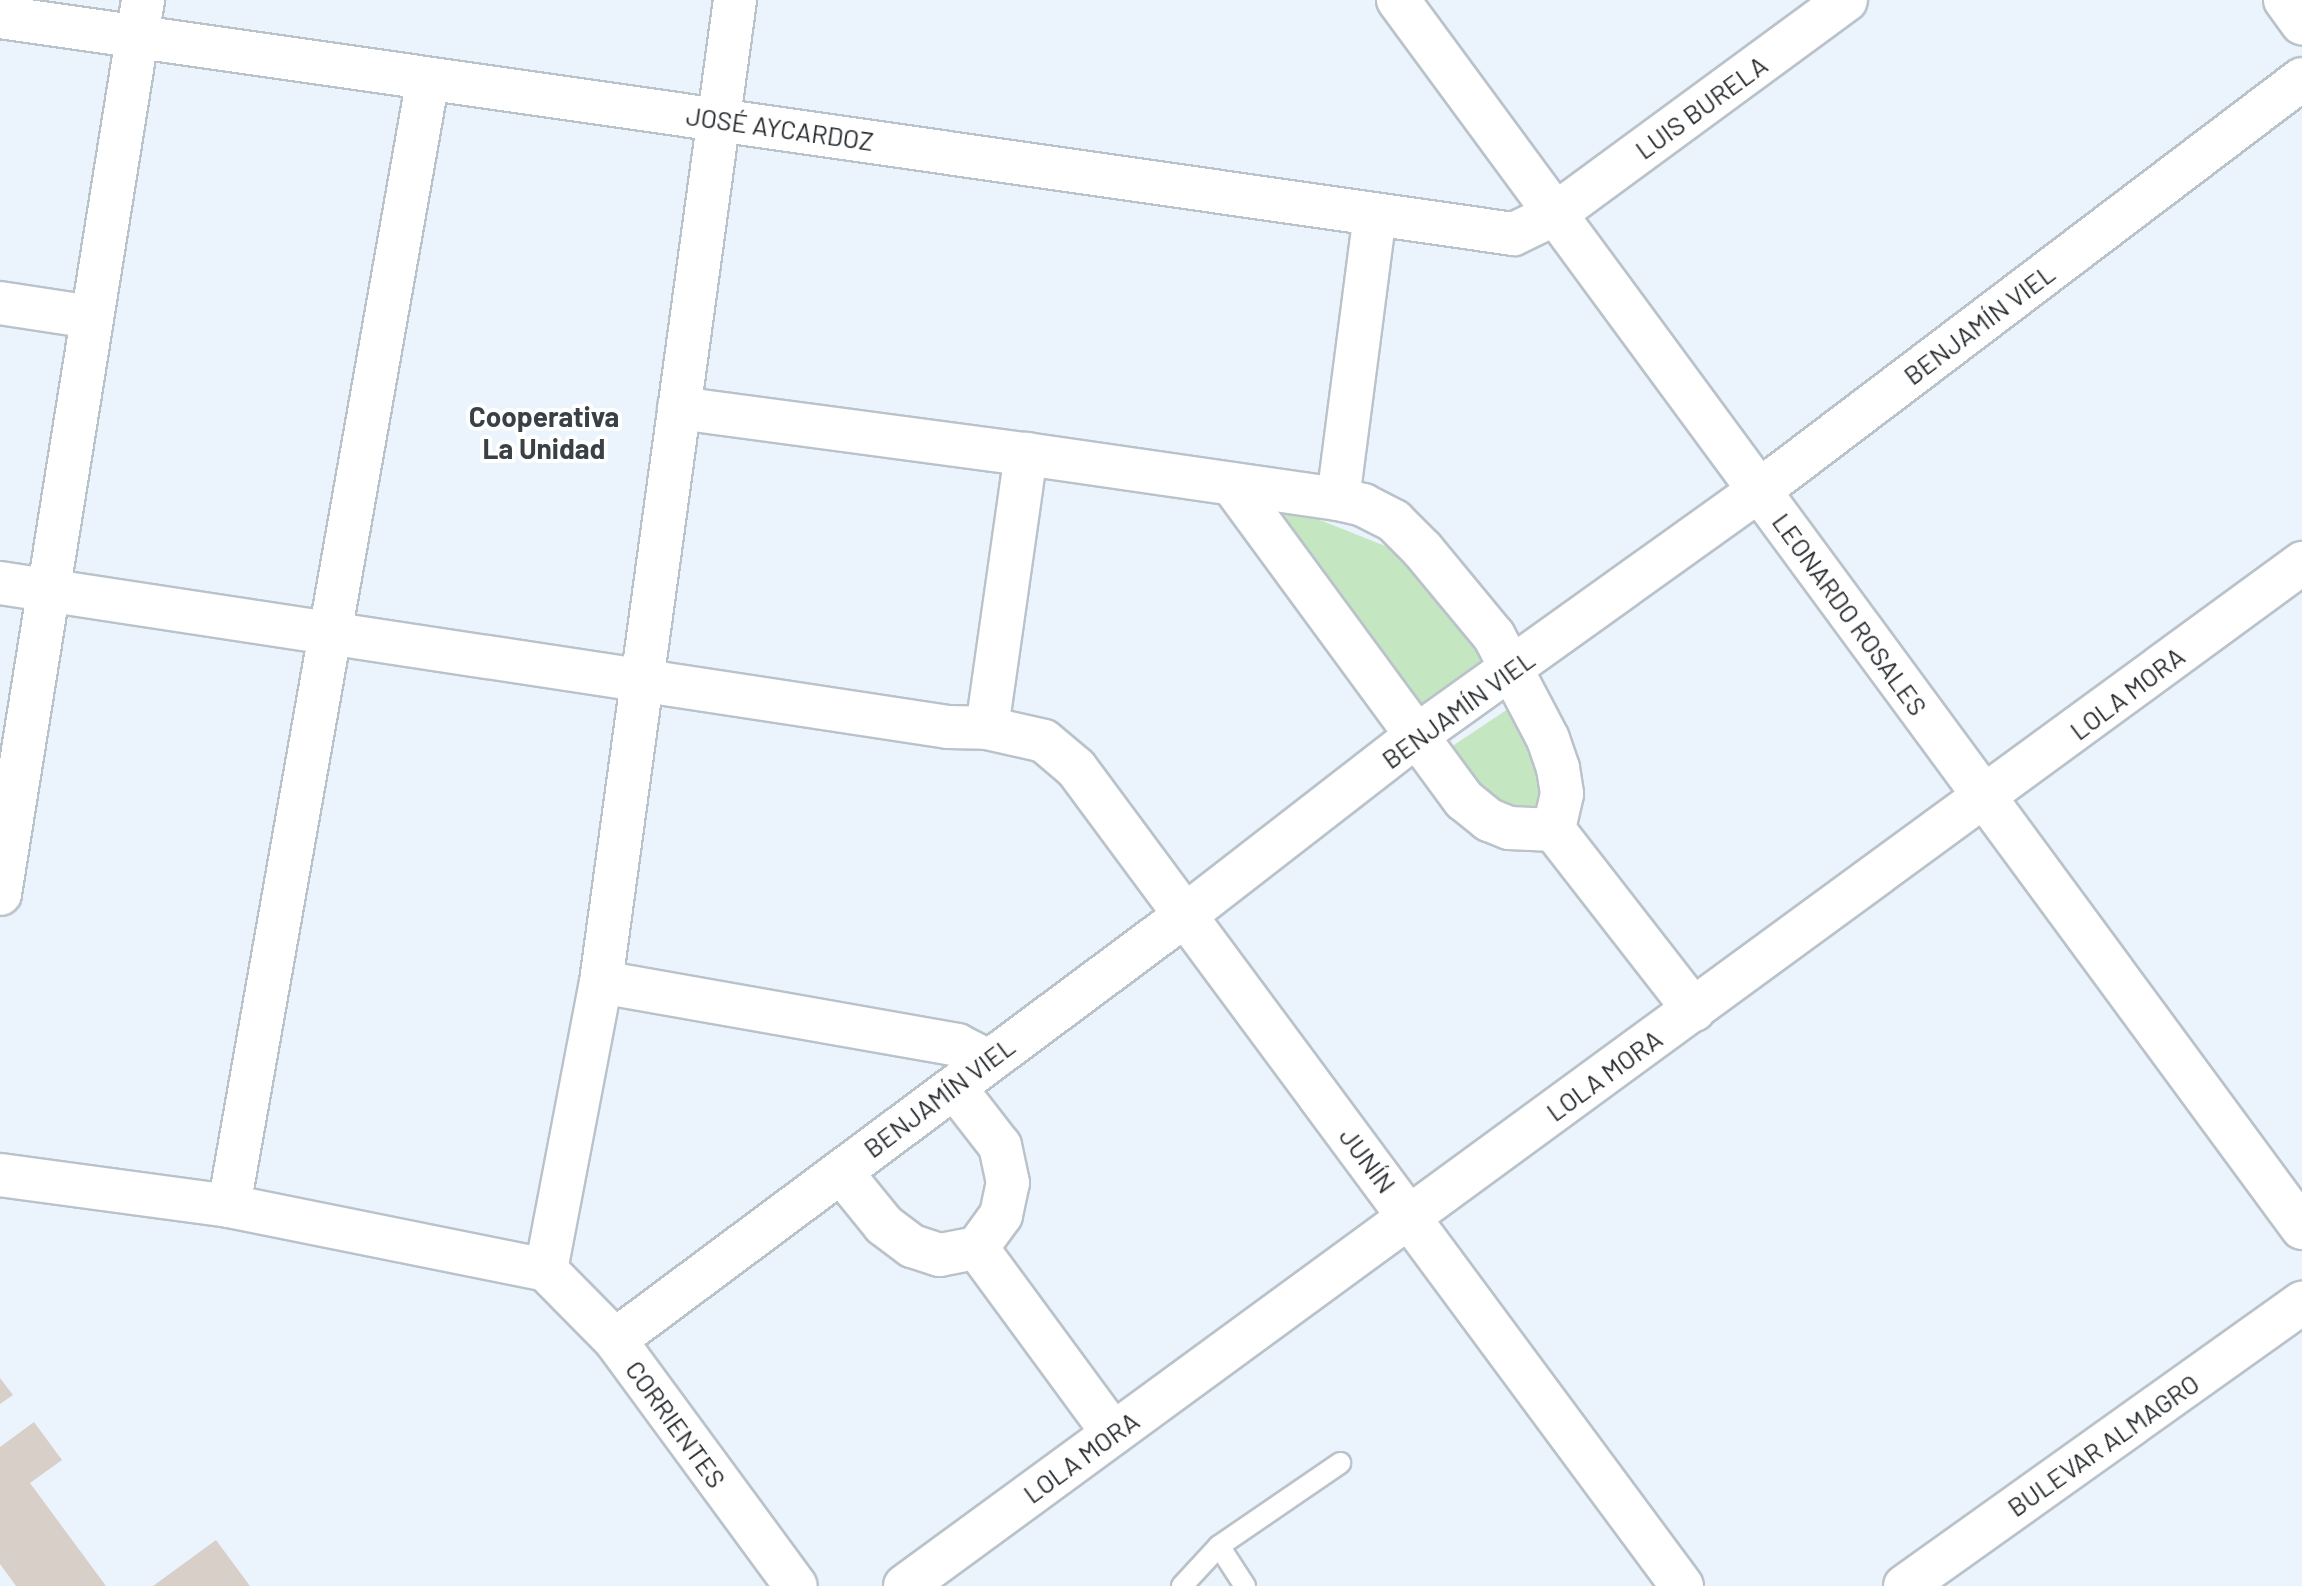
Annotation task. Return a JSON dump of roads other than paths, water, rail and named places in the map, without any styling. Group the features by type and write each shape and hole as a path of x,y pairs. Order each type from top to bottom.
{"street":[{"path":"0,1175 229,1206 546,1270 601,982 735,0"},
{"name":"LEONARDO ROSALES","path":"1398,0 2302,1228"},
{"name":"LUIS BURELA","path":"1555,214 1846,0"},
{"path":"2285,0 2302,23"},
{"name":"JOSÉ AYCARDOZ","path":"0,17 140,18 428,78 1514,234 1555,214"},
{"path":"0,894 140,18"},
{"path":"229,1206 428,78"},
{"name":"BENJAMÍN VIEL","path":"615,1340 955,1088 986,1060 1184,916 1416,736 1760,490 2302,79"},
{"path":"1338,499 1375,215"},
{"path":"0,303 92,317"},
{"path":"679,408 1026,454 1363,505 1394,521 1422,549 1494,636 1548,739 1558,768 1562,794 1554,830"},
{"path":"0,583 948,727 987,728 1026,454"},
{"path":"1232,484 1464,800 1489,820 1509,828 1554,830 1694,1010"},
{"name":"LOLA MORA","path":"905,1586 2302,563"},
{"name":"JUNÍN","path":"987,728 1044,741 1076,768 1682,1586"},
{"path":"601,982 957,1045 986,1060"},
{"path":"841,1172 884,1225 912,1246 940,1255 977,1248 1001,1215 1008,1183 1000,1146 955,1088"},
{"path":"977,1248 1113,1433"},
{"name":"CORRIENTES","path":"546,1270 615,1340 796,1586"},
{"name":"BULEVAR ALMAGRO","path":"1905,1586 2302,1303"}],"lane":[{"path":"1182,1586 1219,1546 1340,1463"},
{"path":"1219,1546 1245,1586"}],"district":[{"name":"Cooperativa La Unidad","path":"544,432"}]}
